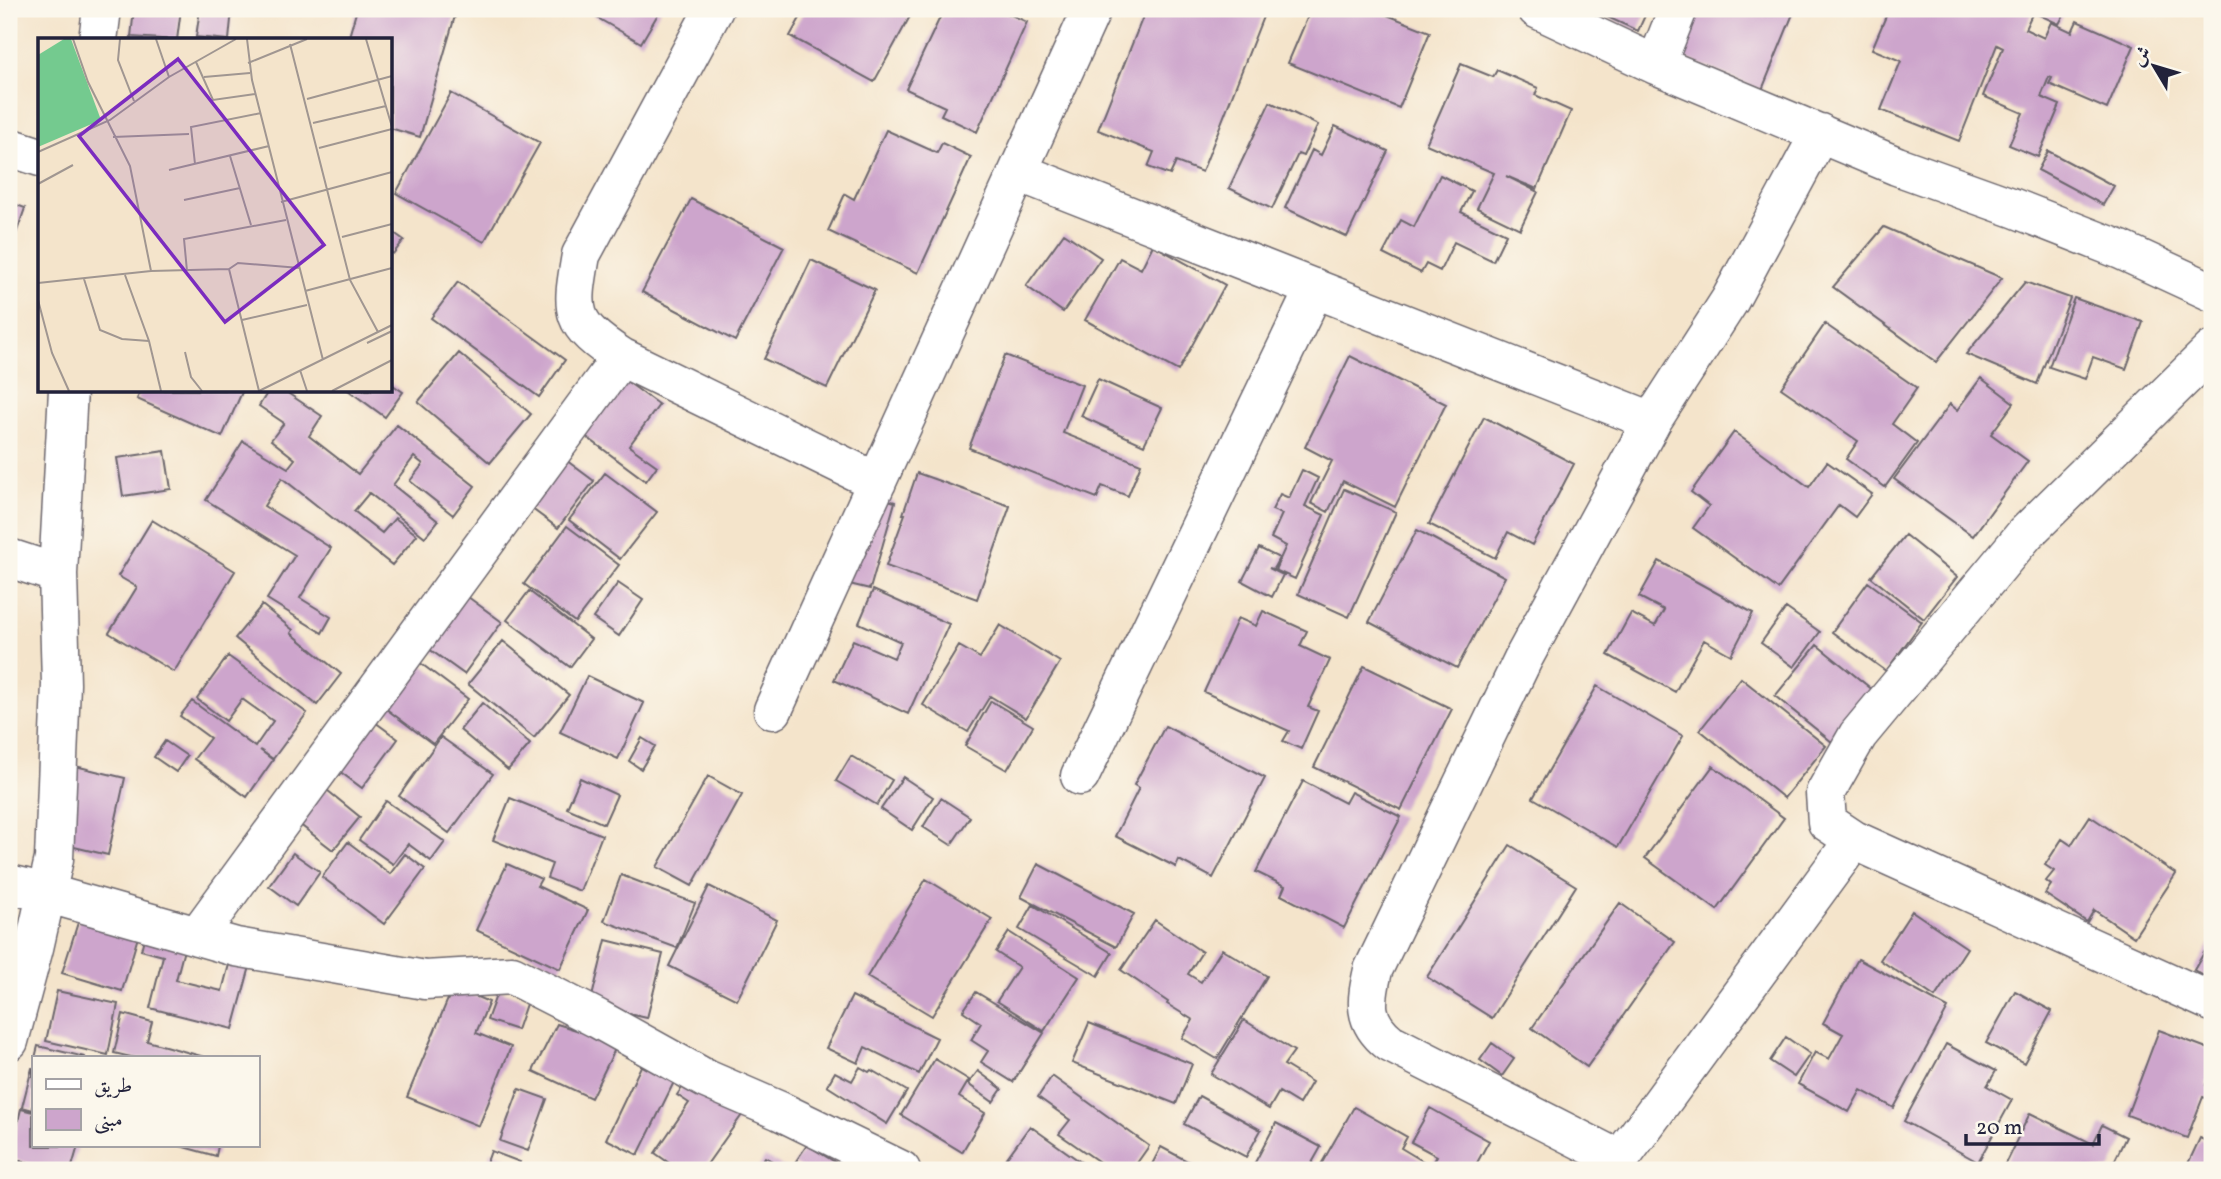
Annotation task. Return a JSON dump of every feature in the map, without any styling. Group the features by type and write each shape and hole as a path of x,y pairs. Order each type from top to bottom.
{"street":[{"path":"98,38 102,9"},
{"path":"714,9 581,255 574,296 577,316 586,329 621,357 877,482"},
{"path":"773,710 1092,9"},
{"path":"1537,9 1656,65 1897,166 2121,250 2212,292"},
{"path":"1656,65 1678,9"},
{"path":"1820,133 1730,300 1652,421 1523,659 1373,970 1366,997 1370,1017 1378,1033 1390,1043 1616,1165 1854,840"},
{"path":"9,147 38,156"},
{"path":"1018,172 1652,421"},
{"path":"1080,776 1315,288"},
{"path":"2212,350 2025,534 1858,735 1825,793 1827,822 1854,840 2212,1002"},
{"path":"197,936 621,357"},
{"path":"9,1041 54,859 61,684 58,574 68,392"},
{"path":"9,558 58,574"},
{"path":"9,884 236,947 425,980 512,975 706,1079 780,1111 901,1170"}],"building":[{"path":"134,9 181,9 177,38 131,37"},
{"path":"200,9 232,9 229,38 196,37"},
{"path":"357,9 457,9 420,137 392,129 392,38 349,38"},
{"path":"582,9 661,9 641,43"},
{"path":"805,9 914,9 874,82 790,36"},
{"path":"944,9 998,9 1027,22 977,132 941,115 945,107 906,89"},
{"path":"1146,9 1266,9 1202,172 1176,162 1170,175 1148,167 1154,152 1098,130"},
{"path":"1311,9 1372,9 1430,32 1399,108 1288,63"},
{"path":"1590,9 1648,9 1638,31"},
{"path":"1697,9 1795,9 1762,90 1678,55"},
{"path":"1889,9 2067,9 2059,24 2033,12 2025,29 2044,38 2051,22 2072,32 2077,21 2134,46 2107,109 2049,84 2052,78 2049,77 2041,97 2060,105 2038,157 2009,145 2023,113 1983,96 2003,48 1997,45 1959,141 1881,110 1901,61 1872,49"},
{"path":"1461,64 1493,77 1497,70 1538,88 1535,95 1571,111 1537,189 1506,176 1538,192 1520,229 1477,208 1494,173 1426,144"},
{"path":"451,93 540,143 484,242 396,193"},
{"path":"1270,102 1318,125 1303,156 1298,154 1272,209 1229,188"},
{"path":"1335,126 1388,151 1347,237 1285,208 1312,150 1321,155"},
{"path":"886,130 937,153 942,143 971,157 918,273 828,231 845,194 854,199"},
{"path":"2048,151 2114,186 2103,205 2038,170"},
{"path":"1440,175 1472,191 1461,212 1506,234 1493,261 1454,242 1440,271 1426,264 1421,273 1383,254 1401,220 1414,227"},
{"path":"691,199 784,247 735,341 642,292"},
{"path":"9,202 25,208 9,254"},
{"path":"1884,227 2002,278 1936,362 1833,287"},
{"path":"392,231 404,240 392,253"},
{"path":"1064,233 1101,258 1063,312 1026,286"},
{"path":"1153,245 1225,285 1178,371 1085,320 1120,258 1141,269"},
{"path":"811,260 875,290 827,388 764,359"},
{"path":"458,282 565,360 539,397 431,318"},
{"path":"2025,282 2070,298 2037,384 1966,354"},
{"path":"2074,298 2143,322 2126,369 2093,357 2085,379 2049,367"},
{"path":"1825,324 1917,388 1892,424 1917,443 1885,487 1846,459 1858,441 1781,388"},
{"path":"459,353 531,414 490,463 418,402"},
{"path":"1005,355 1082,385 1063,433 1141,464 1128,496 1102,486 1097,498 969,448"},
{"path":"1350,356 1446,404 1395,507 1343,481 1328,512 1311,503 1332,461 1305,447"},
{"path":"617,374 659,405 629,446 657,466 646,481 576,429"},
{"path":"1981,378 2014,403 1991,434 2028,461 1973,536 1894,479 1950,404 1957,410"},
{"path":"1098,379 1162,408 1144,445 1081,416"},
{"path":"392,384 403,392 385,417 351,392 392,392"},
{"path":"140,392 242,392 222,437 137,399"},
{"path":"268,392 286,392 322,416 309,436 358,474 397,425 475,486 453,515 410,481 423,464 414,457 393,485 438,521 425,537 369,493 354,511 382,533 395,518 417,535 392,565 282,478 264,506 331,548 300,598 331,617 322,633 267,599 295,555 206,500 243,441 288,468 295,459 271,440 284,423 259,406"},
{"path":"1484,417 1574,464 1532,545 1508,532 1495,558 1429,524"},
{"path":"1734,432 1809,487 1827,462 1872,494 1855,517 1839,505 1778,589 1693,528 1709,506 1691,492"},
{"path":"165,451 171,489 123,496 117,458"},
{"path":"555,452 594,481 558,528 520,500"},
{"path":"1302,470 1318,478 1305,506 1324,515 1295,579 1275,570 1286,546 1271,538 1282,514 1272,510 1280,494 1289,498"},
{"path":"605,473 657,512 620,559 569,520"},
{"path":"917,473 1010,506 977,599 886,566"},
{"path":"1344,489 1396,512 1349,617 1298,594"},
{"path":"867,494 895,502 870,589 841,582"},
{"path":"152,520 235,571 174,672 109,633 137,587 118,576"},
{"path":"567,526 619,565 575,622 524,584"},
{"path":"1417,530 1505,577 1457,668 1369,622"},
{"path":"1905,535 1957,577 1924,619 1871,577"},
{"path":"1259,548 1279,558 1273,569 1269,568 1283,575 1272,597 1242,581"},
{"path":"1659,561 1753,613 1731,655 1704,640 1675,692 1608,655 1631,613 1655,626 1664,610 1639,597"},
{"path":"1868,582 1922,622 1886,671 1832,632"},
{"path":"449,583 502,622 464,674 411,636"},
{"path":"618,583 643,600 619,636 593,618"},
{"path":"873,590 949,624 908,714 834,680 853,640 894,658 901,642 859,623"},
{"path":"529,591 591,639 570,667 507,620"},
{"path":"262,605 341,674 317,705 235,638"},
{"path":"1786,608 1820,632 1794,667 1761,643"},
{"path":"1263,611 1307,631 1300,646 1330,660 1308,707 1318,711 1301,749 1283,741 1289,731 1204,692 1238,618 1256,626"},
{"path":"1000,625 1060,662 1026,718 990,696 968,732 923,705 959,646 980,658"},
{"path":"503,641 569,695 534,738 468,684"},
{"path":"1817,645 1874,691 1832,742 1775,696"},
{"path":"228,656 307,713 273,759 260,750 273,760 247,797 194,759 210,738 180,716 192,701 255,747 273,721 242,699 226,721 197,699"},
{"path":"411,656 468,699 433,744 377,702"},
{"path":"1364,666 1452,709 1401,810 1314,767"},
{"path":"587,676 644,703 618,759 560,732"},
{"path":"1741,678 1826,746 1784,798 1700,730"},
{"path":"1597,686 1683,736 1618,847 1533,798"},
{"path":"991,701 1033,726 1007,770 965,746"},
{"path":"482,703 530,744 508,770 460,730"},
{"path":"360,711 398,739 362,788 323,759"},
{"path":"1165,726 1265,778 1213,878 1179,860 1176,867 1115,836 1139,788 1134,785"},
{"path":"441,737 493,774 449,833 399,796"},
{"path":"642,738 655,746 641,769 629,761"},
{"path":"165,741 187,756 176,772 154,757"},
{"path":"851,756 892,780 877,805 836,781"},
{"path":"71,765 125,778 108,855 53,842"},
{"path":"1713,766 1784,818 1717,910 1645,858"},
{"path":"708,776 742,795 692,886 657,867"},
{"path":"903,777 933,797 912,830 881,809"},
{"path":"580,778 617,795 604,824 567,808"},
{"path":"1303,781 1345,803 1351,792 1401,817 1344,928 1281,895 1285,886 1256,872"},
{"path":"322,786 360,817 333,850 294,820"},
{"path":"510,798 602,835 580,891 547,878 552,864 493,840"},
{"path":"941,798 970,817 951,845 923,827"},
{"path":"386,801 445,842 431,861 408,844 393,864 359,840"},
{"path":"2090,816 2176,874 2134,937 2094,910 2087,922 2045,894 2051,885 2046,881 2054,871 2045,865 2062,839 2071,845"},
{"path":"348,842 390,874 405,854 425,869 384,924 322,877"},
{"path":"1510,845 1576,886 1492,1018 1427,977"},
{"path":"293,853 320,872 296,906 269,886"},
{"path":"507,864 541,879 537,886 588,910 560,969 476,930"},
{"path":"1038,864 1134,914 1116,947 1021,897"},
{"path":"621,875 695,903 677,948 604,921"},
{"path":"926,879 992,919 932,1016 867,977"},
{"path":"709,886 777,920 737,1000 669,966"},
{"path":"1620,903 1675,942 1587,1067 1532,1028"},
{"path":"1033,905 1112,953 1098,976 1019,929"},
{"path":"1912,911 1967,948 1935,997 1880,960"},
{"path":"81,913 140,930 122,991 62,973"},
{"path":"1155,920 1202,952 1188,974 1201,982 1222,949 1267,976 1217,1059 1182,1038 1193,1020 1121,970"},
{"path":"146,931 186,942 176,980 222,991 232,953 252,959 233,1029 150,1008 163,956 141,950"},
{"path":"1009,932 1079,977 1044,1031 997,1001 1019,967 996,952"},
{"path":"2212,939 2212,981 2194,970"},
{"path":"606,940 663,954 647,1018 590,1005"},
{"path":"1858,959 1948,1008 1894,1108 1861,1090 1849,1112 1798,1084 1815,1052 1829,1059 1843,1034 1823,1023"},
{"path":"453,987 489,1002 476,1033 511,1047 479,1126 407,1097"},
{"path":"498,990 527,1001 517,1030 487,1020"},
{"path":"57,991 118,1004 108,1055 46,1041"},
{"path":"2015,991 2052,1011 2024,1063 1986,1043"},
{"path":"976,992 1044,1033 1013,1082 981,1062 988,1051 971,1040 981,1023 963,1011"},
{"path":"852,996 937,1038 919,1074 865,1047 858,1063 826,1048"},
{"path":"123,1014 152,1022 147,1041 201,1056 127,1056 114,1053"},
{"path":"1244,1020 1294,1051 1284,1065 1312,1082 1299,1104 1279,1092 1269,1109 1211,1074"},
{"path":"1089,1023 1192,1064 1176,1104 1072,1063"},
{"path":"557,1024 618,1043 591,1098 533,1071"},
{"path":"2159,1030 2212,1050 2212,1069 2206,1085 2212,1087 2212,1100 2203,1097 2187,1138 2127,1115"},
{"path":"1786,1037 1810,1054 1794,1077 1770,1061"},
{"path":"1492,1043 1514,1059 1502,1076 1480,1060"},
{"path":"1946,1044 1996,1071 1987,1086 2012,1100 1978,1162 1904,1121"},
{"path":"38,1046 81,1056 36,1056"},
{"path":"935,1059 969,1080 959,1097 985,1113 962,1152 901,1115"},
{"path":"643,1062 676,1078 638,1155 606,1139"},
{"path":"860,1067 869,1072 871,1070 907,1091 887,1124 827,1086 835,1072 852,1081"},
{"path":"32,1068 32,1110 22,1107"},
{"path":"696,1068 749,1105 703,1170 679,1170 655,1153 689,1103 677,1095"},
{"path":"978,1071 1002,1089 993,1102 968,1084"},
{"path":"1052,1076 1149,1146 1132,1170 1111,1170 1059,1134 1070,1120 1038,1097"},
{"path":"519,1089 547,1099 528,1151 500,1141"},
{"path":"1199,1096 1261,1130 1246,1157 1184,1124"},
{"path":"1354,1107 1407,1137 1401,1148 1426,1163 1422,1170 1319,1168"},
{"path":"1430,1108 1489,1141 1473,1170 1429,1170 1437,1156 1411,1142"},
{"path":"21,1109 32,1112 32,1148 77,1148 71,1170 55,1170 9,1158"},
{"path":"2030,1113 2093,1144 2102,1125 2126,1137 2110,1170 2002,1170"},
{"path":"1276,1123 1321,1147 1308,1170 1251,1170"},
{"path":"1030,1126 1092,1170 998,1170"},
{"path":"2200,1138 2212,1144 2212,1170 2185,1170"},
{"path":"807,1145 848,1170 804,1170 794,1164"},
{"path":"1161,1147 1204,1170 1149,1170"},
{"path":"187,1148 218,1148 216,1156"},
{"path":"491,1151 520,1162 517,1170 484,1170"},
{"path":"765,1157 788,1170 757,1170"}]}
